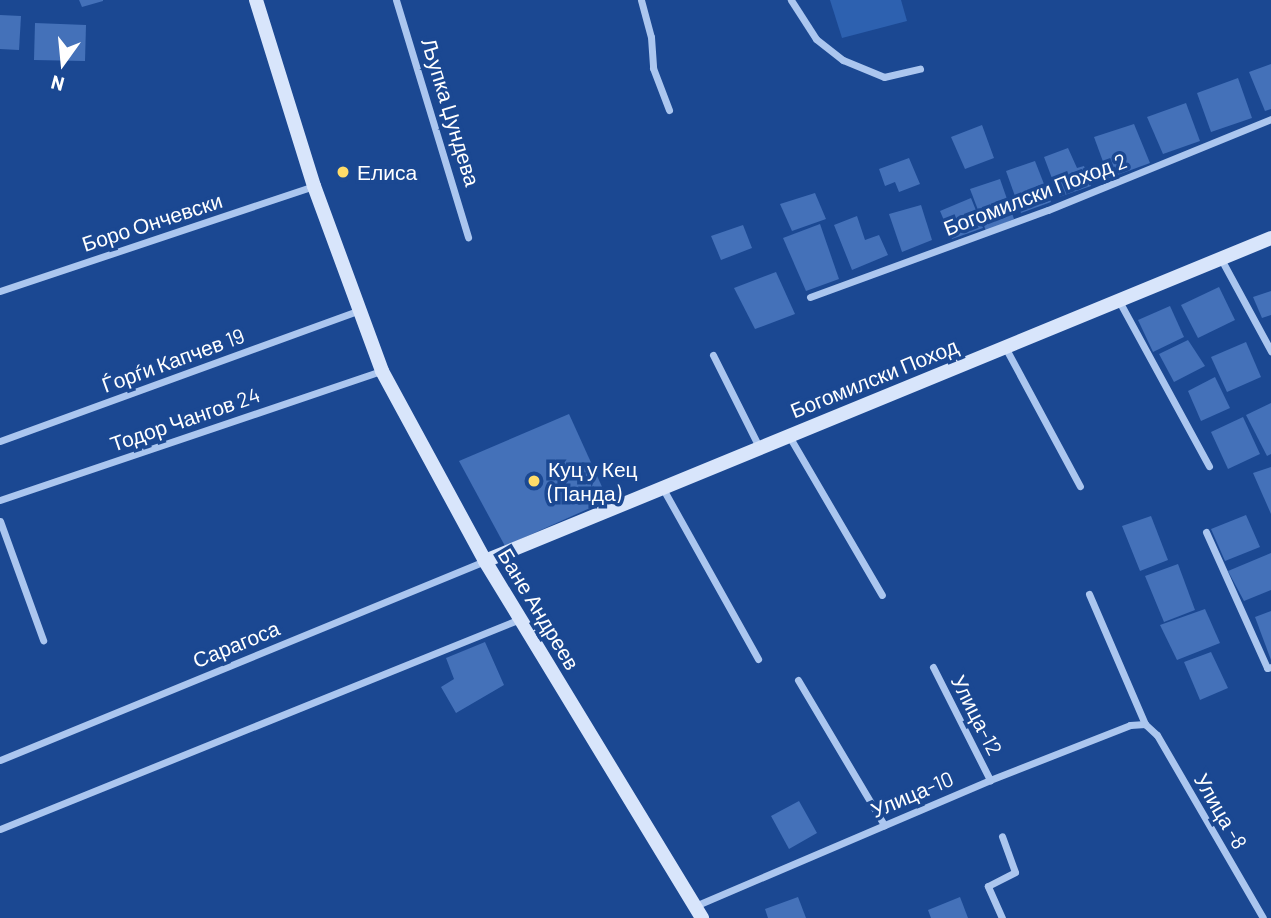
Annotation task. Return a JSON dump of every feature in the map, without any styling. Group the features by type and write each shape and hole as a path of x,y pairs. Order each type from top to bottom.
{"street":[{"path":"256,0 314,186 358,311"},
{"name":"Љупка Џундева","path":"396,0 468,237"},
{"path":"641,0 653,68 669,110"},
{"path":"791,0 816,39 843,60 884,77 920,69"},
{"name":"Богомилски Поход 2","path":"810,297 1048,209 1271,119"},
{"name":"Боро Ончевски","path":"0,291 314,186"},
{"name":"Богомилски Поход","path":"485,561 661,486 1271,238"},
{"path":"1221,259 1271,352"},
{"path":"1118,300 1209,466"},
{"name":"Бане Андреев","path":"358,311 382,371 485,561 698,912"},
{"name":"Ѓорѓи Капчев 19","path":"0,441 358,311"},
{"path":"1004,346 1080,486"},
{"path":"713,355 760,447"},
{"name":"Тодор Чангов 24","path":"0,500 382,371"},
{"path":"789,435 882,595"},
{"path":"661,486 758,659"},
{"path":"0,521 43,640"},
{"path":"1206,532 1268,668 1271,667"},
{"name":"Сарагоса","path":"0,760 485,561"},
{"name":"Улица -8","path":"1089,594 1145,724 1157,735 1263,918"},
{"path":"0,829 520,619"},
{"name":"Улица-12","path":"933,667 990,780"},
{"path":"798,680 884,825"},
{"name":"Улица-10","path":"698,912 884,825 990,780 1130,725 1145,724"},
{"path":"1002,836 1015,872 988,886 1002,918"}],"shaded area":[{"path":"830,0 901,0 907,21 842,38"}],"building":[{"path":"79,0 103,0 103,1 82,7"},
{"path":"0,15 21,16 19,50 0,49"},
{"path":"35,23 86,25 85,61 34,60"},
{"path":"1271,64 1271,109 1265,111 1249,72"},
{"path":"1238,78 1252,118 1211,132 1197,93"},
{"path":"1186,103 1200,141 1163,154 1147,117"},
{"path":"1134,124 1150,163 1109,178 1094,137"},
{"path":"982,125 994,158 965,169 951,137"},
{"path":"1068,148 1077,168 1084,166 1091,186 1059,197 1044,157"},
{"path":"909,158 920,184 899,192 895,182 885,186 879,169"},
{"path":"1035,161 1051,202 1021,213 1006,171"},
{"path":"1000,179 1014,219 986,231 970,189"},
{"path":"815,193 826,219 792,231 780,204"},
{"path":"971,198 983,228 952,239 940,211"},
{"path":"921,205 932,240 902,252 889,214"},
{"path":"857,216 865,240 879,235 888,255 852,270 834,225"},
{"path":"820,224 839,279 806,291 783,238"},
{"path":"743,225 752,248 721,260 711,236"},
{"path":"776,272 795,314 755,329 734,288"},
{"path":"1219,287 1235,320 1198,338 1181,305"},
{"path":"1271,291 1271,315 1262,318 1253,297"},
{"path":"1170,306 1184,337 1153,352 1138,320"},
{"path":"1188,340 1205,366 1174,382 1159,354"},
{"path":"1246,342 1261,377 1227,392 1211,357"},
{"path":"1215,377 1230,408 1201,421 1188,391"},
{"path":"1271,403 1271,454 1267,456 1246,415"},
{"name":"Куц у Кец (Панда)","path":"569,414 608,500 505,546 459,461"},
{"path":"1243,417 1260,454 1228,469 1211,432"},
{"path":"1271,467 1271,514 1253,473"},
{"path":"1246,515 1260,547 1225,561 1211,529"},
{"path":"1151,516 1168,560 1140,571 1122,526"},
{"path":"1271,553 1271,590 1244,601 1228,571"},
{"path":"1178,564 1195,610 1164,622 1145,576"},
{"path":"1205,609 1220,643 1177,660 1160,625"},
{"path":"1271,611 1271,660 1255,617"},
{"path":"485,642 504,685 456,713 441,687 454,679 446,658"},
{"path":"1211,652 1228,688 1200,700 1184,662"},
{"path":"799,801 817,833 789,849 771,816"},
{"path":"798,897 806,918 768,918 765,909"},
{"path":"960,897 968,918 931,918 928,910"}],"place":[{"name":"Елиса","path":"343,172"},
{"name":"Куц у Кец (Панда)","path":"534,481"}]}
